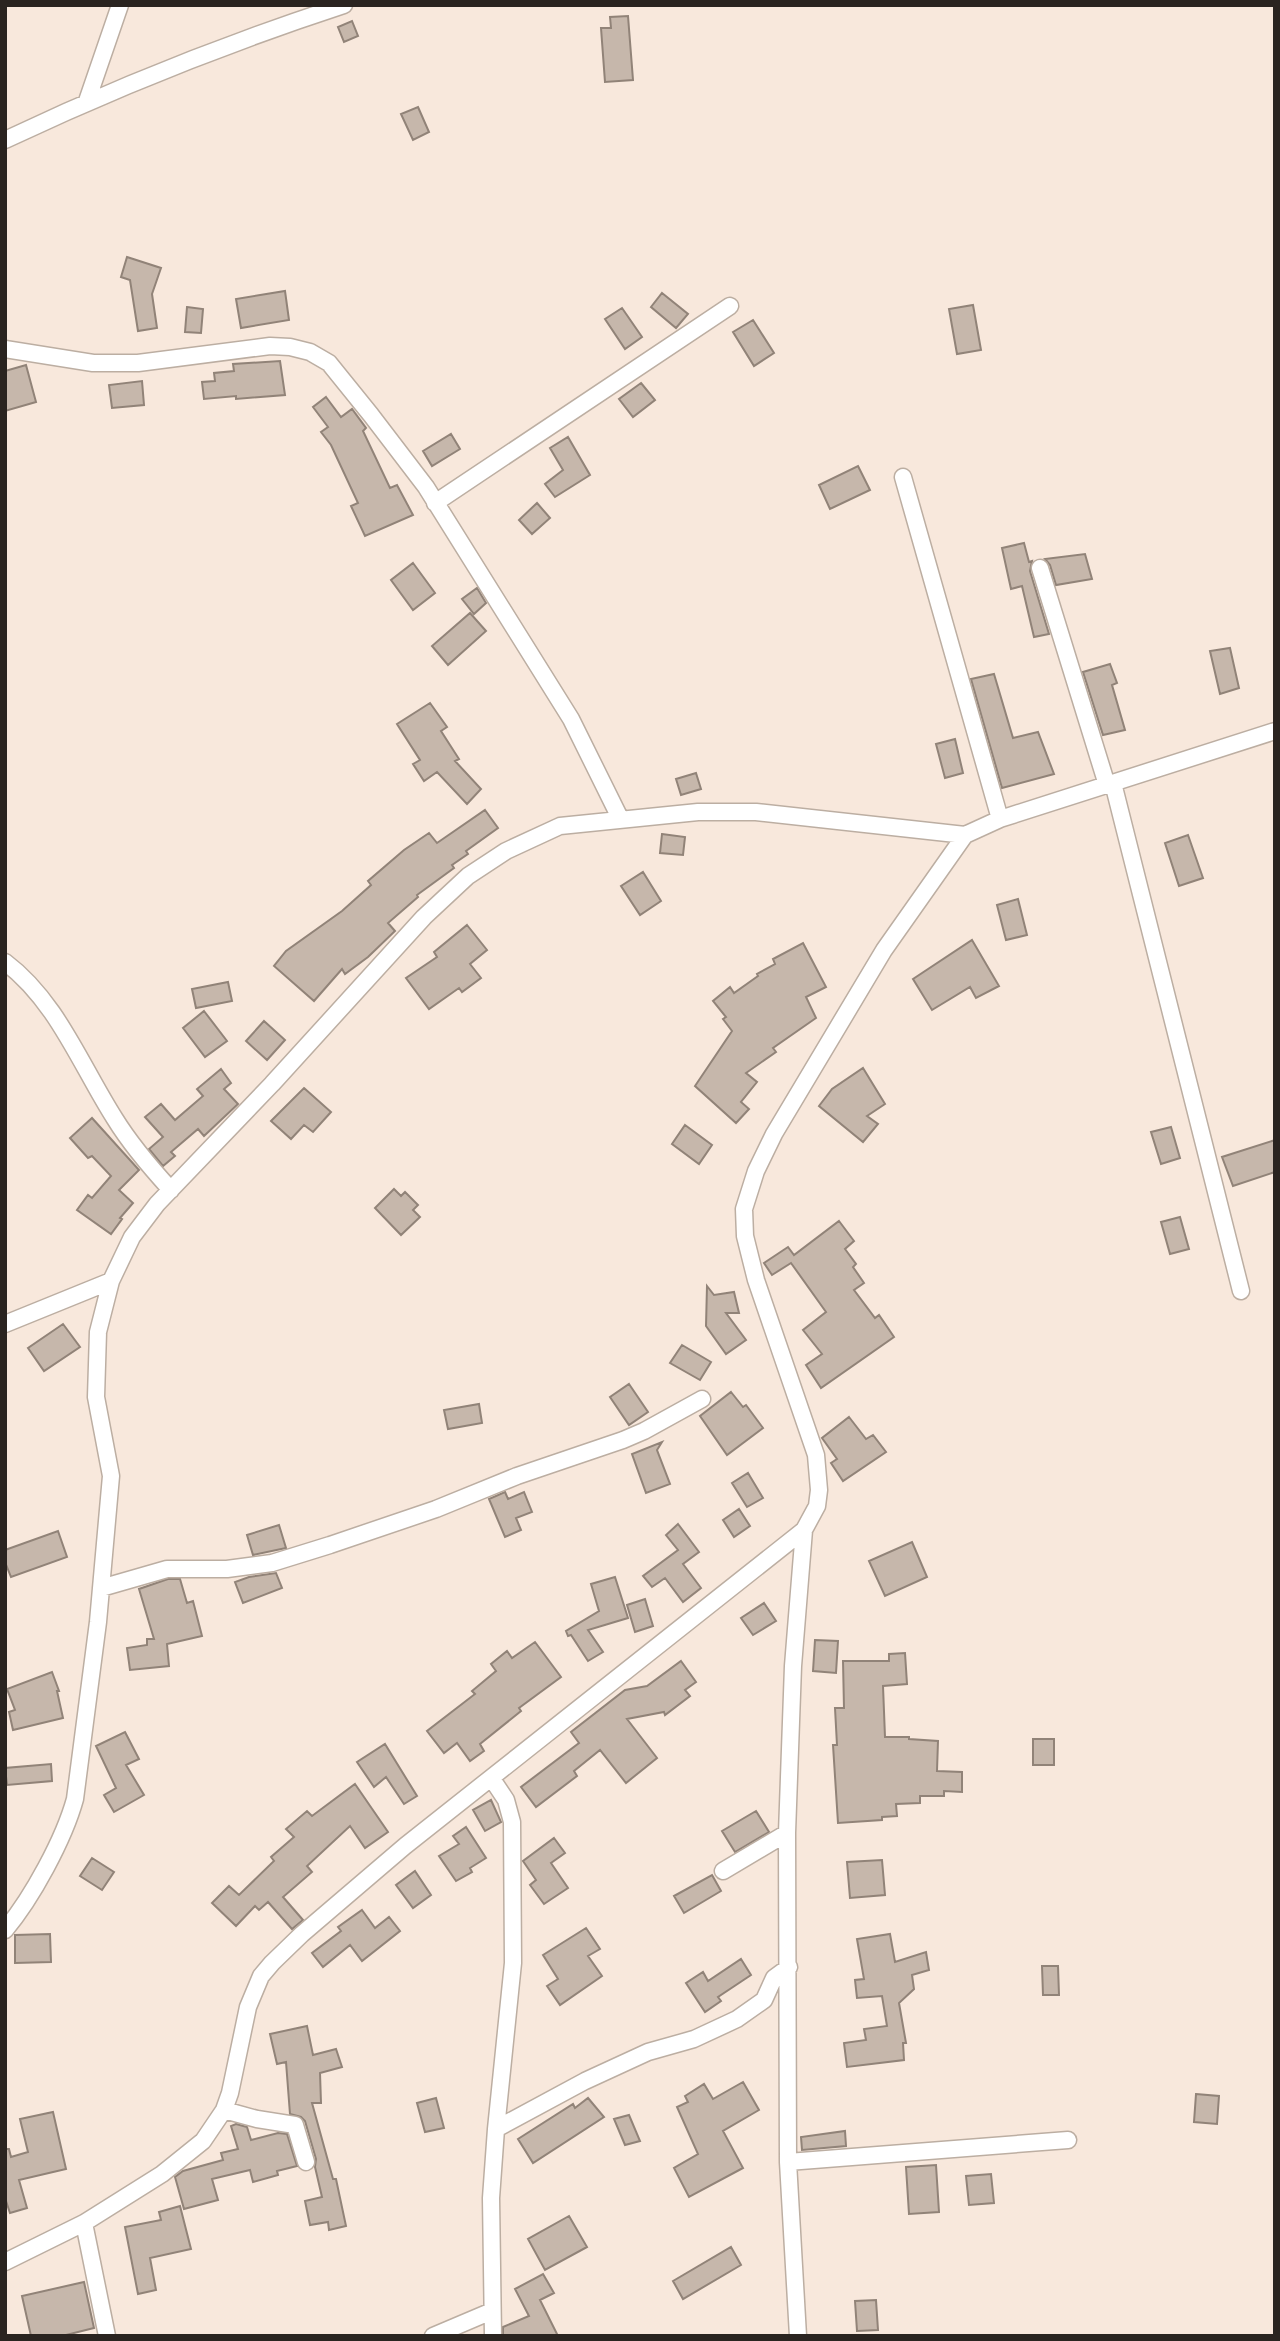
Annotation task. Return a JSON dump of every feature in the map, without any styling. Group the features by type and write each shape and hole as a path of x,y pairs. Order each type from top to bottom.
{"street":[{"path":"88,101 120,5"},
{"path":"5,139 88,101 286,24 344,5"},
{"path":"435,503 730,306"},
{"path":"5,349 93,363 138,363 270,346 310,352 329,363 435,503 571,719 620,818"},
{"path":"903,477 1000,819"},
{"path":"1040,568 1110,784 1241,1291"},
{"path":"5,2262 84,2223 180,2161 203,2141 224,2110 230,2093 248,2007 261,1976 312,1925 405,1846 804,1530 817,1506 819,1482 816,1455 756,1280 745,1236 744,1209 756,1171 801,1087 884,950 965,835 1000,819 1275,731"},
{"path":"5,1930 20,1912 58,1843 75,1800 101,1588 111,1476 96,1397 98,1332 111,1281 132,1237 171,1190 424,917 468,876 506,851 560,826 698,811 756,812 965,835"},
{"path":"5,962 41,995 114,1118 138,1153 171,1190"},
{"path":"5,1324 111,1281"},
{"path":"101,1588 167,1569 227,1569 271,1563 330,1545 623,1440 702,1399"},
{"path":"799,2336 788,2162 787,1833 793,1666 804,1530"},
{"path":"492,1779 506,1800 512,1822 513,1963 491,2198 493,2336"},
{"path":"723,1871 787,1833"},
{"path":"496,2129 585,2081 648,2052 694,2039 737,2019 764,2000 774,1978 789,1967"},
{"path":"224,2110 295,2126 306,2162"},
{"path":"788,2162 1068,2140"},
{"path":"84,2223 107,2336"},
{"path":"433,2336 492,2311"}],"building":[{"path":"628,16 633,80 605,82 601,28 611,28 610,17"},
{"path":"352,21 358,36 344,42 338,27"},
{"path":"418,107 429,132 413,140 401,114"},
{"path":"127,257 161,268 152,294 157,328 138,331 130,280 121,277"},
{"path":"285,291 289,320 241,328 236,299"},
{"path":"662,293 688,314 676,328 651,307"},
{"path":"973,305 981,350 957,354 949,309"},
{"path":"187,307 203,309 201,333 185,332"},
{"path":"622,308 642,337 625,349 605,319"},
{"path":"753,320 774,353 754,366 733,332"},
{"path":"280,361 285,395 204,399 202,382 215,381 214,373 234,371 233,364"},
{"path":"26,365 36,402 5,411 5,371"},
{"path":"142,381 144,405 112,408 109,385"},
{"path":"641,383 655,400 633,417 619,399"},
{"path":"326,397 341,417 352,409 366,428 363,431 390,488 397,485 413,515 365,536 351,506 358,503 331,445 321,432 328,427 313,407"},
{"path":"451,434 460,449 432,466 423,451"},
{"path":"568,437 590,475 555,497 545,484 563,470 550,448"},
{"path":"858,466 870,490 830,509 819,485"},
{"path":"537,503 550,518 532,534 519,520"},
{"path":"1024,543 1029,562 1032,561 1030,571 1049,634 1034,637 1022,586 1011,589 1002,548"},
{"path":"1085,554 1092,579 1056,585 1050,565 1045,559"},
{"path":"413,563 435,593 413,610 391,580"},
{"path":"477,588 486,603 474,614 462,599"},
{"path":"470,613 486,631 448,665 432,646"},
{"path":"1230,648 1239,688 1220,694 1210,651"},
{"path":"1110,664 1117,683 1112,685 1125,730 1103,735 1083,672"},
{"path":"994,674 1013,738 1038,732 1054,774 1002,788 971,679"},
{"path":"430,703 447,727 441,731 459,759 455,761 481,789 467,804 437,772 424,781 413,764 420,760 397,724"},
{"path":"955,739 963,773 945,778 936,744"},
{"path":"696,773 701,789 681,795 676,779"},
{"path":"485,810 498,828 466,851 468,854 452,865 454,868 417,895 418,897 388,923 395,931 368,957 345,974 342,969 314,1001 274,966 286,951 342,911 371,885 368,881 404,850 429,833 437,843"},
{"path":"662,834 685,837 683,855 660,853"},
{"path":"1188,835 1203,878 1179,886 1165,843"},
{"path":"643,872 661,901 640,915 621,886"},
{"path":"1018,899 1027,935 1006,940 997,905"},
{"path":"467,925 487,950 470,964 481,978 462,992 459,988 429,1009 406,978 437,957 434,952"},
{"path":"972,940 999,986 976,998 970,987 932,1010 913,979"},
{"path":"803,943 826,987 806,997 816,1018 773,1048 776,1052 746,1073 757,1082 741,1102 749,1109 736,1123 695,1086 732,1031 723,1019 726,1017 713,1001 730,987 734,993 758,976 757,974 775,964 773,959"},
{"path":"228,982 232,1001 196,1008 192,989"},
{"path":"204,1011 227,1041 205,1057 183,1028"},
{"path":"264,1021 285,1040 267,1060 246,1041"},
{"path":"863,1068 885,1104 867,1116 878,1124 863,1142 819,1106 832,1089"},
{"path":"221,1069 231,1083 224,1089 238,1104 204,1136 198,1129 171,1152 175,1156 163,1166 149,1149 163,1137 145,1117 161,1104 175,1120 203,1096 197,1089"},
{"path":"304,1088 331,1112 313,1132 304,1125 291,1139 271,1121"},
{"path":"92,1118 139,1170 119,1190 133,1203 111,1234 77,1210 88,1195 92,1198 111,1176 92,1156 88,1158 70,1138"},
{"path":"685,1125 712,1145 699,1164 672,1144"},
{"path":"1171,1127 1180,1158 1161,1164 1151,1132"},
{"path":"1275,1140 1275,1172 1233,1186 1222,1157"},
{"path":"394,1189 401,1196 405,1192 418,1205 413,1210 420,1217 401,1235 375,1208"},
{"path":"1180,1217 1189,1249 1170,1254 1161,1222"},
{"path":"839,1221 854,1241 845,1249 856,1264 853,1267 864,1283 854,1290 875,1318 879,1315 894,1337 821,1388 806,1365 822,1354 803,1330 826,1312 791,1263 772,1275 764,1263 788,1247 794,1255"},
{"path":"707,1286 714,1295 734,1292 739,1313 726,1313 746,1340 726,1354 706,1326"},
{"path":"63,1324 80,1347 44,1371 28,1348"},
{"path":"682,1345 711,1362 700,1380 670,1363"},
{"path":"629,1384 648,1412 629,1425 610,1397"},
{"path":"731,1392 743,1407 746,1405 763,1428 727,1455 700,1416"},
{"path":"479,1404 482,1423 448,1429 444,1410"},
{"path":"849,1417 866,1439 873,1435 886,1452 843,1481 831,1463 837,1459 822,1438"},
{"path":"662,1442 657,1450 670,1484 646,1493 632,1454"},
{"path":"748,1473 763,1498 747,1507 732,1483"},
{"path":"505,1492 508,1499 524,1492 532,1512 516,1518 521,1530 505,1537 489,1499"},
{"path":"739,1509 750,1526 734,1537 723,1520"},
{"path":"678,1524 699,1552 683,1564 701,1588 683,1602 665,1578 652,1587 643,1576 678,1550 666,1535"},
{"path":"279,1525 286,1548 253,1555 247,1535"},
{"path":"58,1531 67,1557 11,1577 5,1562 5,1550"},
{"path":"912,1542 927,1577 885,1596 869,1561"},
{"path":"276,1573 282,1588 243,1603 235,1582"},
{"path":"615,1577 628,1618 588,1630 603,1652 588,1661 566,1631 599,1611 591,1584"},
{"path":"168,1579 180,1579 187,1603 193,1601 202,1636 167,1644 169,1666 130,1670 127,1648 147,1645 147,1639 154,1639 139,1589"},
{"path":"645,1599 653,1626 635,1632 627,1605"},
{"path":"764,1603 776,1621 753,1635 741,1618"},
{"path":"815,1640 838,1641 836,1673 813,1671"},
{"path":"535,1642 561,1677 519,1708 521,1711 480,1744 484,1751 470,1761 457,1743 444,1753 427,1731 475,1694 472,1691 496,1671 491,1664 507,1651 512,1658"},
{"path":"905,1653 907,1684 883,1686 885,1737 938,1741 937,1771 962,1772 962,1792 944,1791 944,1796 920,1796 920,1803 896,1804 897,1816 882,1817 882,1820 838,1823 833,1745 837,1745 835,1708 844,1708 843,1661 889,1661 889,1654"},
{"path":"681,1661 696,1682 685,1690 690,1696 665,1715 664,1712 627,1719 657,1758 626,1783 600,1750 574,1771 577,1776 536,1807 521,1787 579,1743 571,1732 625,1690 647,1686"},
{"path":"52,1672 59,1691 63,1718 13,1730 9,1712 15,1710 7,1689"},
{"path":"125,1732 139,1759 126,1765 144,1795 114,1812 104,1795 116,1788 96,1746"},
{"path":"1033,1739 1054,1739 1054,1765 1033,1765"},
{"path":"385,1744 417,1796 404,1804 386,1777 374,1787 357,1762"},
{"path":"51,1764 52,1781 7,1785 5,1768"},
{"path":"355,1784 388,1832 365,1848 350,1826 307,1866 312,1872 283,1897 303,1920 292,1929 268,1902 259,1910 255,1906 236,1926 212,1903 229,1886 239,1895 274,1861 271,1857 294,1837 286,1829 307,1811 312,1816"},
{"path":"491,1800 501,1822 485,1831 473,1810"},
{"path":"756,1811 769,1832 735,1852 722,1831"},
{"path":"466,1827 486,1858 470,1868 472,1872 456,1881 439,1856 459,1844 453,1836"},
{"path":"554,1838 565,1853 551,1863 568,1888 544,1904 530,1885 536,1880 523,1861"},
{"path":"92,1858 114,1872 102,1890 80,1876"},
{"path":"882,1860 885,1895 850,1898 847,1862"},
{"path":"415,1871 431,1895 413,1908 396,1885"},
{"path":"712,1875 721,1891 684,1913 674,1896"},
{"path":"362,1910 375,1928 389,1917 400,1931 362,1961 350,1945 323,1967 312,1953 341,1931 338,1927"},
{"path":"586,1928 600,1949 588,1956 602,1976 560,2005 547,1986 558,1979 543,1955"},
{"path":"50,1934 51,1962 15,1963 15,1935"},
{"path":"890,1934 895,1962 926,1952 929,1970 912,1975 914,1989 899,2003 906,2043 903,2043 904,2060 847,2067 844,2043 866,2040 864,2029 887,2026 882,1996 857,1998 855,1980 864,1979 857,1939"},
{"path":"741,1959 751,1975 718,1997 721,2001 705,2012 686,1983 703,1972 708,1981"},
{"path":"1042,1966 1058,1966 1059,1995 1043,1995"},
{"path":"307,2026 313,2055 336,2049 342,2067 320,2073 321,2103 312,2103 333,2179 336,2179 346,2226 329,2230 328,2222 310,2225 305,2201 322,2197 315,2167 316,2159 305,2121 290,2114 286,2062 277,2064 270,2034"},
{"path":"743,2082 759,2110 723,2131 743,2168 689,2197 674,2168 698,2154 677,2107 688,2102 685,2096 704,2084 713,2099"},
{"path":"1196,2094 1219,2096 1217,2124 1194,2122"},
{"path":"436,2098 444,2128 425,2132 417,2103"},
{"path":"588,2098 604,2117 533,2163 518,2139 573,2104 575,2108"},
{"path":"53,2112 66,2169 19,2180 27,2208 10,2213 5,2198 5,2149 9,2149 11,2157 28,2152 20,2119"},
{"path":"629,2115 640,2141 625,2145 614,2119"},
{"path":"236,2124 247,2127 251,2140 278,2133 287,2134 297,2166 277,2171 278,2175 253,2182 250,2170 212,2179 218,2200 184,2209 175,2177 183,2171 223,2160 221,2153 238,2149 231,2126"},
{"path":"845,2131 846,2146 802,2150 801,2137"},
{"path":"936,2165 939,2212 909,2214 906,2167"},
{"path":"991,2174 994,2203 969,2205 966,2176"},
{"path":"180,2206 191,2249 150,2258 156,2290 138,2294 125,2227 161,2220 159,2212"},
{"path":"569,2216 587,2247 545,2270 528,2239"},
{"path":"731,2247 741,2265 683,2299 673,2281"},
{"path":"543,2274 554,2293 540,2300 558,2336 503,2336 503,2327 529,2316 515,2289"},
{"path":"84,2282 94,2328 62,2336 31,2336 22,2296"},
{"path":"876,2300 878,2330 857,2331 855,2301"}]}
